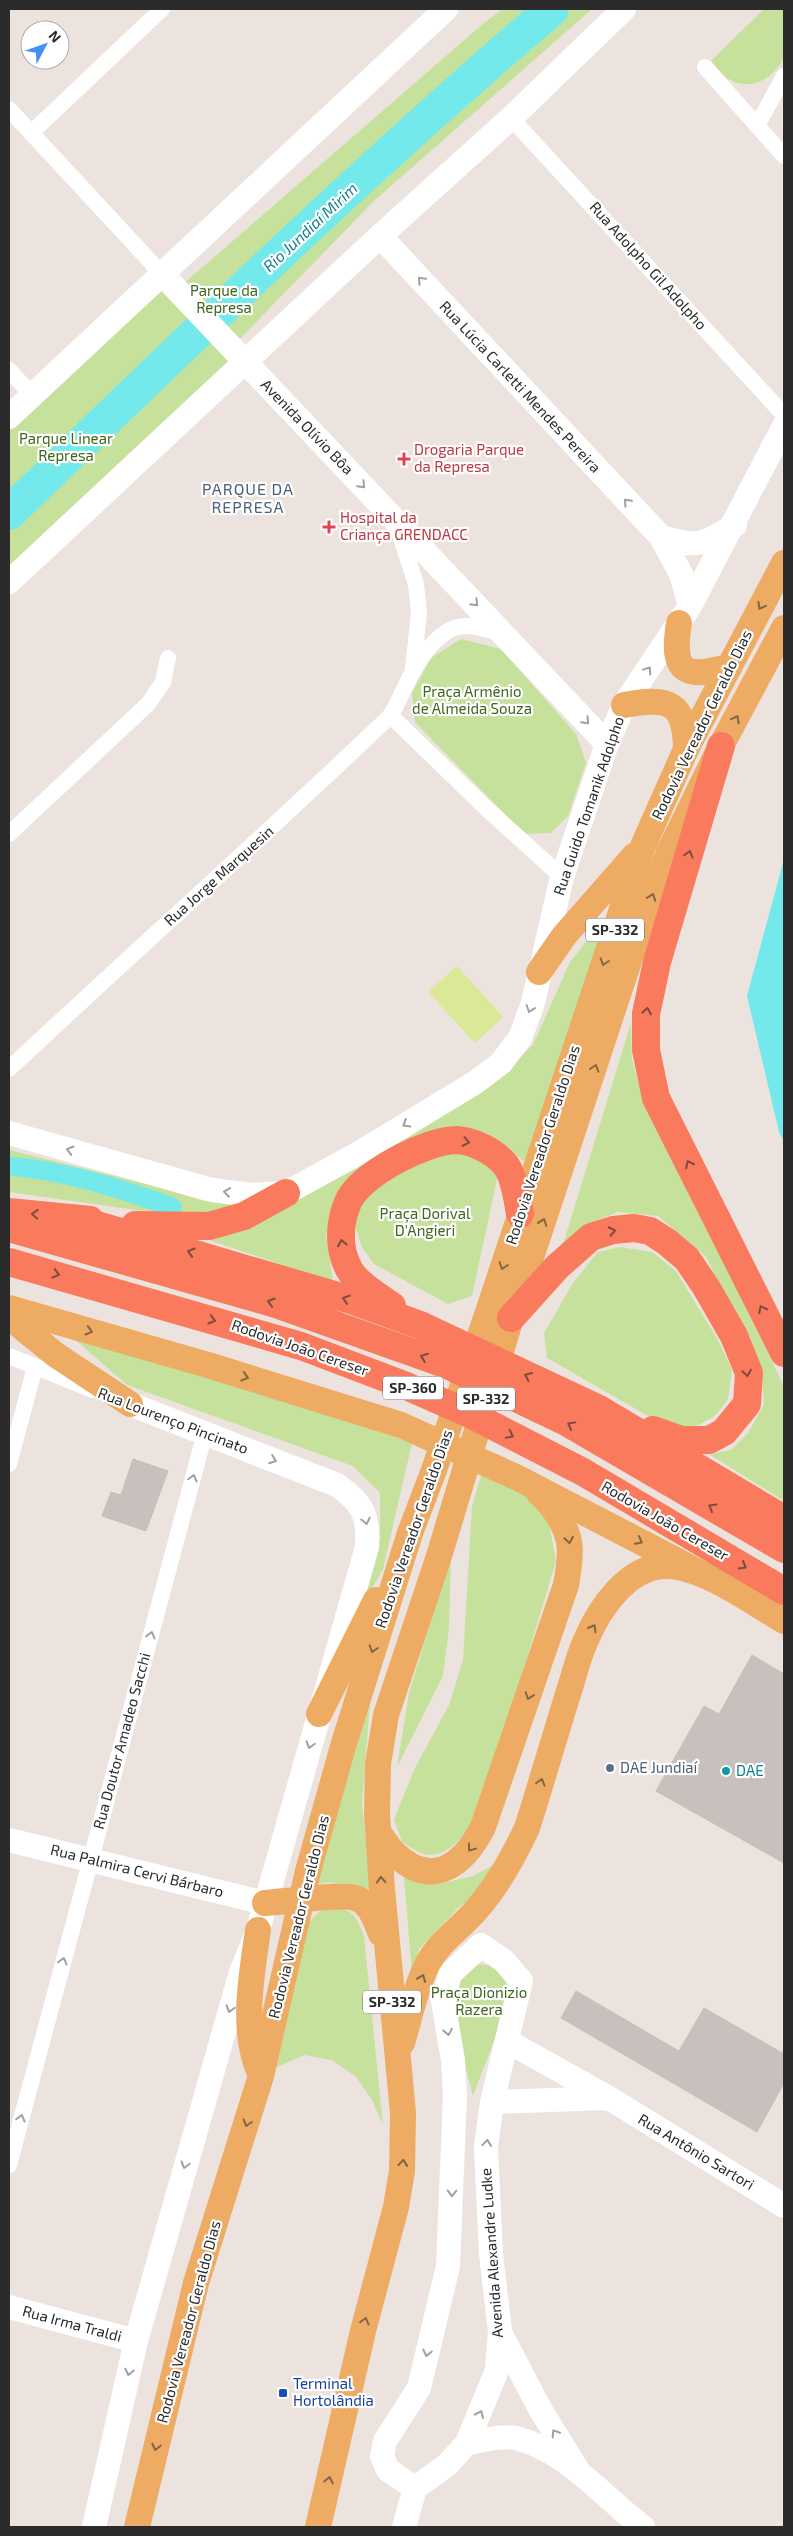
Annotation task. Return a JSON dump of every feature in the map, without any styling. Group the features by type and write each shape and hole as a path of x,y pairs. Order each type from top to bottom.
{"highway":[{"path":"721,746 657,962 646,1014 646,1050 656,1098 784,1352"},
{"path":"420,1325 369,1289 349,1270 339,1238 348,1202 373,1174 420,1148 457,1140 478,1145 505,1164 518,1198 520,1214"},
{"path":"9,1212 139,1226 209,1226 244,1216 286,1193"},
{"path":"73,1218 342,1297 420,1325 599,1409 681,1440 709,1440 724,1432 747,1404 749,1373 734,1336 687,1259 650,1231 634,1228 613,1230 591,1237 499,1317"},
{"name":"SP-360","path":"9,1228 276,1304 445,1364 566,1422 784,1549"},
{"name":"Rodovia João Cereser","path":"9,1262 50,1272 301,1346 404,1385 472,1415 583,1472 784,1591"},
{"path":"599,1409 784,1519"}],"main road":[{"name":"Rodovia Vereador Geraldo Dias","path":"318,2527 352,2374 396,2207 402,2171 404,2121 379,1833 378,1764 386,1716 462,1480 520,1214 643,846 686,749 784,563"},
{"path":"685,615 675,648 677,658 684,667 701,673 730,666"},
{"name":"Rodovia Vereador Geraldo Dias","path":"137,2527 196,2283 261,2076 301,1901 344,1743 410,1533 434,1470 499,1317 669,852 721,746 784,628"},
{"path":"624,705 646,702 671,705 681,716 686,727 686,749"},
{"path":"538,972 564,936 643,846"},
{"path":"9,1308 401,1425 518,1478 710,1578 784,1621"},
{"path":"9,1317 56,1355 130,1404"},
{"path":"379,1833 396,1854 410,1865 428,1871 445,1869 460,1861 474,1846 484,1827 566,1585 571,1554 569,1533 547,1498 518,1478"},
{"path":"319,1714 410,1533"},
{"path":"398,2058 420,1982 429,1962 476,1910 502,1877 527,1828 586,1640 606,1604 624,1584 644,1570 665,1566 683,1568 710,1578"},
{"path":"265,1903 344,1896 358,1898 370,1909 388,1951"},
{"path":"258,1930 251,1978 250,2030 255,2060 261,2076"}],"street":[{"path":"31,133 162,9"},
{"path":"9,416 446,9"},
{"path":"9,582 244,361 511,118 624,9"},
{"path":"705,67 784,156"},
{"path":"757,126 784,76"},
{"name":"Avenida Olívio Bôa","path":"9,109 162,274 508,637 607,744"},
{"name":"Rua Adolpho Gil Adolpho","path":"511,118 784,415"},
{"name":"Rua Lúcia Carletti Mendes Pereira","path":"380,236 661,537 681,574 685,615"},
{"path":"9,370 32,395"},
{"name":"Rua Guido Tomanik Adolpho","path":"286,1193 476,1082 502,1063 520,1038 533,1003 538,972 562,877 607,744 624,705 685,615 734,525 784,426"},
{"name":"Rua Jorge Marquesin","path":"396,520 417,594 419,613 413,670"},
{"path":"661,537 688,545 704,543 734,525"},
{"name":"Rua Jorge Marquesin","path":"9,1069 391,716 413,670 430,647 445,633 459,626 482,628 508,637"},
{"path":"9,834 148,704 163,682 168,658"},
{"path":"391,716 487,810 562,877"},
{"path":"9,1133 212,1190 251,1195 286,1193"},
{"name":"Rua Lourenço Pincinato","path":"9,1356 337,1485 359,1503 368,1527 367,1547 258,1930 241,1972 136,2341 94,2527"},
{"path":"9,1464 35,1367"},
{"name":"Rua Doutor Amadeo Sacchi","path":"9,2165 205,1433"},
{"name":"Rua Palmira Cervi Bárbaro","path":"9,1840 265,1903"},
{"name":"Avenida Alexandre Ludke","path":"481,1945 504,1960 521,1981 507,2041 492,2102 486,2147 490,2254 500,2331 497,2370 467,2443 447,2465 415,2488 388,2470 382,2456 385,2441 419,2388 448,2266 455,2094 453,2060 443,2001 450,1974 481,1945"},
{"name":"Rua Antônio Sartori","path":"507,2041 609,2098 784,2206"},
{"path":"492,2102 609,2098"},
{"name":"Rua Irma Traldi","path":"9,2307 136,2341"},
{"path":"500,2331 540,2409 580,2474"},
{"path":"467,2443 514,2438 536,2446 580,2474 644,2527"},
{"path":"409,2524 415,2488"}],"green space":[{"path":"503,9 592,9 375,200 230,349 239,359 9,578 9,429 23,411 163,280 174,292 484,23"},
{"path":"764,9 784,9 786,40 784,56 775,71 768,77 752,84 735,82 725,76 711,61"},
{"name":"Praça Armênio de Almeida Souza","path":"461,639 501,649 576,734 586,763 568,816 551,833 524,834 415,722 412,693 431,658"},
{"path":"602,921 609,921 526,1163 496,1139 461,1129 345,1184 326,1234 333,1282 200,1237 494,1081 533,1045 570,962"},
{"path":"457,966 503,1017 475,1043 428,992"},
{"path":"631,1023 632,1060 644,1102 784,1386 784,1501 709,1454 731,1450 748,1433 764,1404 762,1373 706,1257 658,1216 618,1212 585,1225 561,1251"},
{"name":"Praça Dorival D'Angieri","path":"446,1143 499,1170 472,1296 448,1304 374,1264 362,1247 356,1229 356,1208 369,1189"},
{"path":"9,1150 147,1184 204,1201 236,1205 199,1219 9,1192"},
{"path":"620,1247 652,1252 676,1271 718,1340 732,1370 728,1399 715,1416 698,1425 669,1428 547,1358 544,1333 573,1283 598,1252"},
{"path":"54,1321 163,1355 412,1443 383,1569 351,1626 380,1540 380,1493 353,1466 127,1385"},
{"path":"485,1463 524,1484 548,1518 556,1561 482,1808 465,1832 451,1847 433,1855 423,1854 402,1842 394,1819 415,1768 449,1705 463,1660 472,1506"},
{"path":"451,1555 449,1628 443,1676 397,1767 409,1693"},
{"path":"370,1702 362,1804 371,1898 345,1884 331,1882 314,1884"},
{"path":"509,1857 485,1887 458,1908 419,1949 413,1986 404,1877 438,1884 473,1876"},
{"path":"323,1908 350,1912 357,1921 364,1936 383,2125 372,2100 356,2077 332,2060 304,2055 275,2068 308,1923"},
{"name":"Praça Dionizio Razera","path":"477,1964 494,1966 506,1982 508,2004 473,2096 450,2006 452,1983"}],"water":[{"path":"784,859 784,1141 779,1132 747,996"}],"building":[{"path":"133,1459 168,1471 146,1531 102,1516 111,1492 121,1495"},
{"name":"DAE","path":"752,1655 784,1674 784,1863 656,1791 704,1706 719,1714"},
{"path":"576,1991 679,2051 704,2008 784,2054 784,2083 757,2132 561,2018"}],"waterway":[{"name":"Rio Jundiaí Mirim","path":"9,513 209,321 345,194 413,131 552,9"},
{"path":"9,1166 30,1168 92,1181 172,1207"}],"place":[{"name":"Drogaria Parque da Represa","path":"404,459"},
{"name":"Hospital da Criança GRENDACC","path":"329,527"},
{"name":"DAE Jundiaí","path":"610,1768"},
{"name":"DAE","path":"726,1771"},
{"name":"Terminal Hortolândia","path":"283,2393"}],"district":[{"name":"PARQUE DA REPRESA","path":"248,498"}],"park label":[{"name":"Parque da Represa","path":"224,300"},
{"name":"Parque Linear Represa","path":"66,448"}]}
